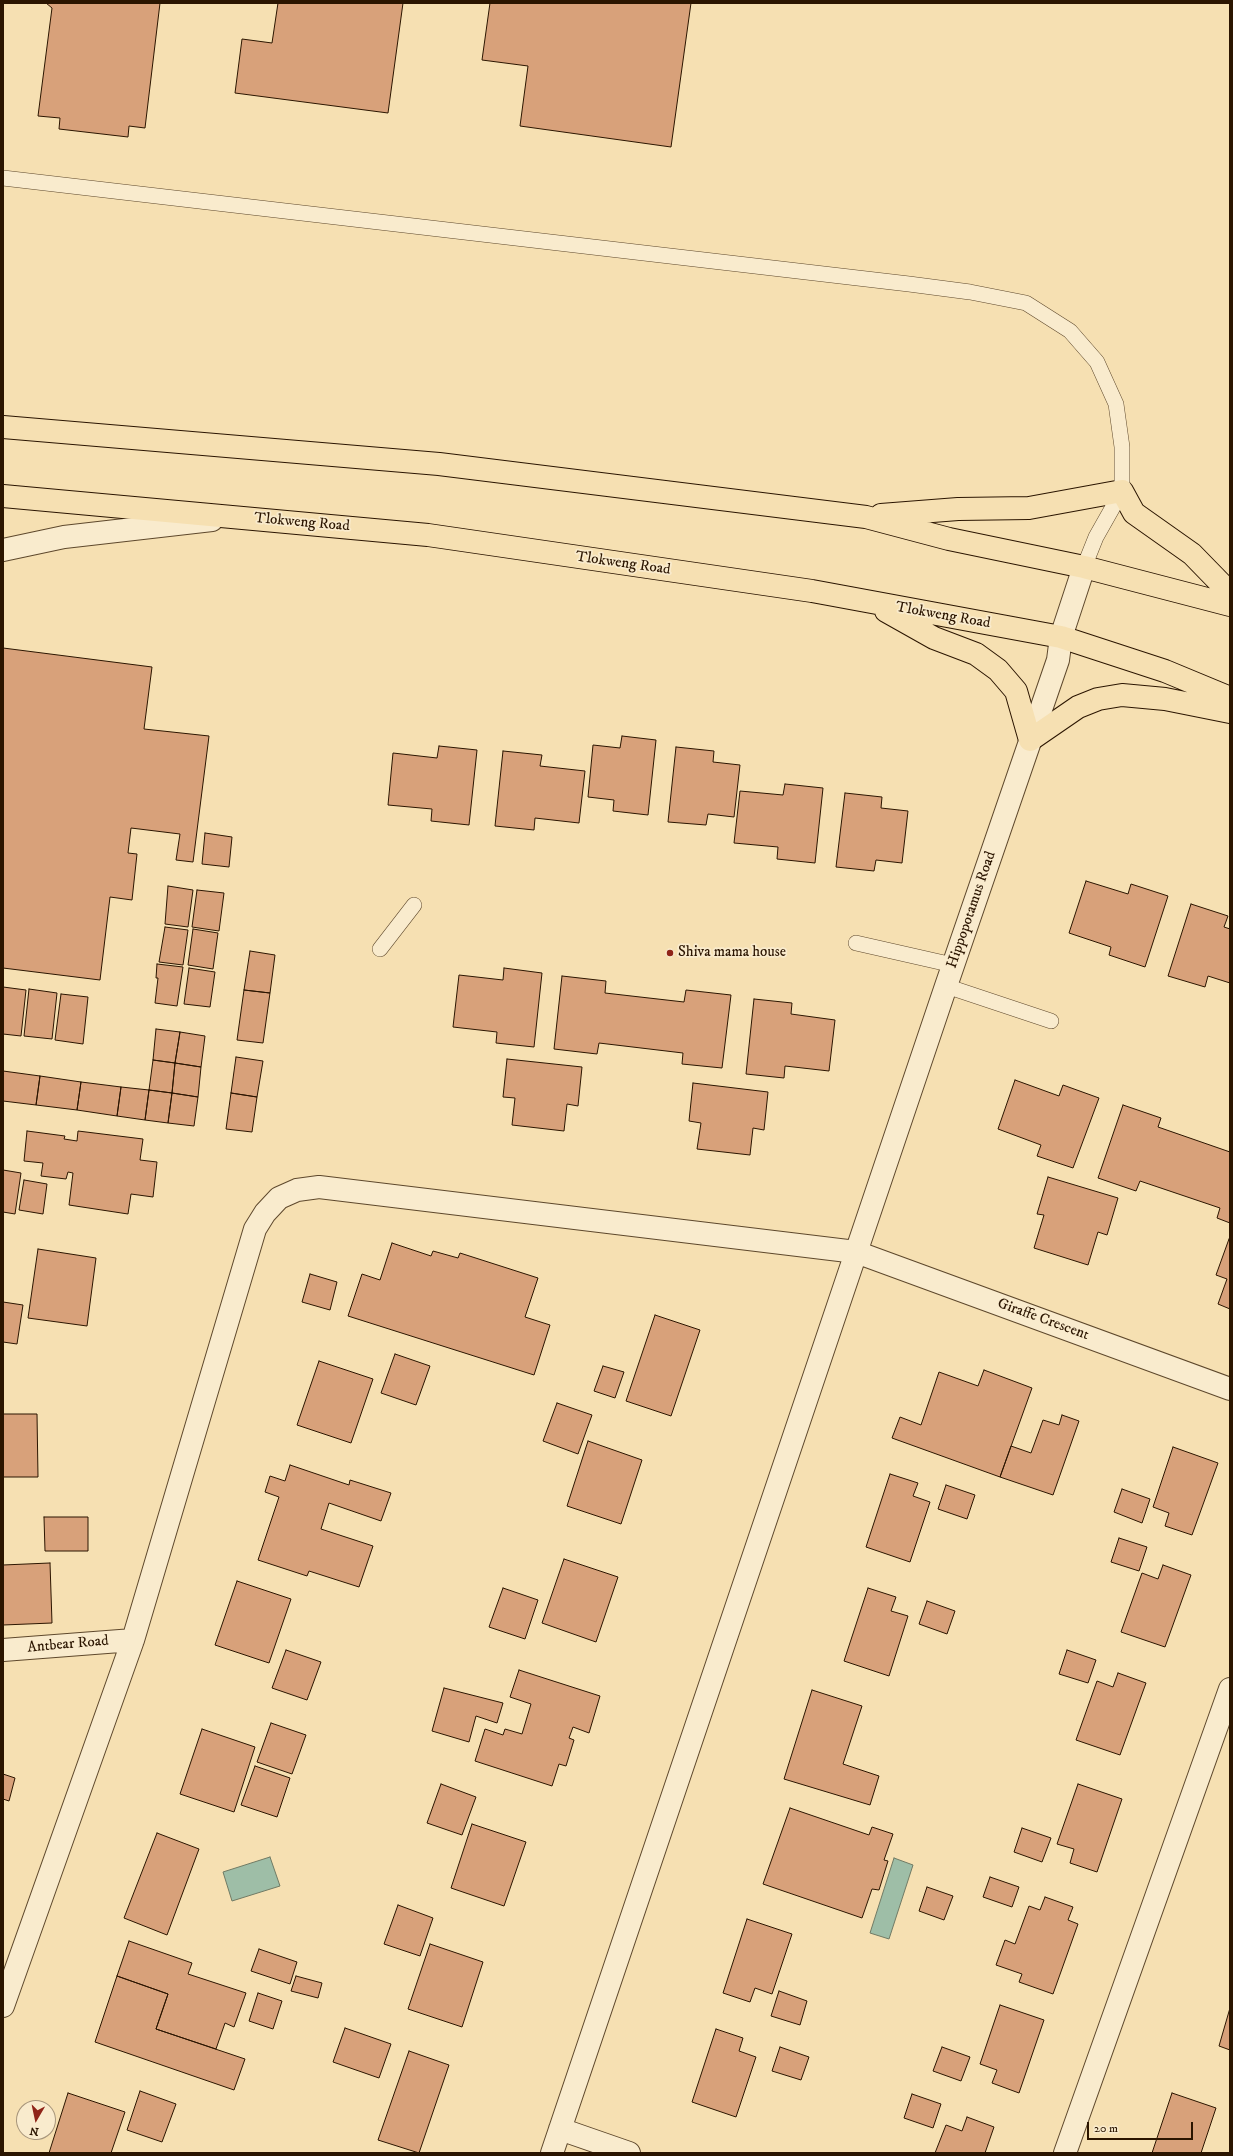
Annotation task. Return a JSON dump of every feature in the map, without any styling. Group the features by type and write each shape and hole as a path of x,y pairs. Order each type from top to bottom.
{"main road":[{"path":"3,427 439,464 866,517 949,539 1084,567 1230,605"},
{"path":"866,517 958,509 1028,508 1122,491 1134,513 1192,554 1230,593"},
{"name":"Tlokweng Road","path":"3,496 428,535 812,591 1061,637 1165,671 1230,698"},
{"path":"812,591 876,605 934,638 976,654 998,670 1016,692 1030,740 1078,707 1098,699 1122,695 1165,699 1230,712"}],"street":[{"path":"3,550 64,537 238,517"},
{"name":"Hippopotamus Road","path":"552,2153 953,965 1058,660 1061,637 1084,567"},
{"name":"Giraffe Crescent","path":"3,2006 133,1640 255,1229 265,1213 279,1198 297,1190 319,1187 856,1252 1230,1389"},
{"name":"Antbear Road","path":"3,1650 133,1640"},
{"path":"1065,2153 1230,1690"},
{"path":"560,2130 629,2153"}],"lane":[{"path":"3,178 901,283 970,292 1026,303 1070,331 1097,362 1116,404 1122,447 1122,491 1096,536 1084,567"},
{"path":"380,949 414,905"},
{"path":"856,943 953,965"},
{"path":"946,986 1051,1021"}],"shaded area":[{"path":"270,1857 280,1886 232,1901 223,1872"},
{"path":"894,1858 913,1865 889,1939 870,1933"}],"building":[{"path":"46,3 160,3 145,128 129,126 128,137 59,129 60,118 38,116 52,8"},
{"path":"278,3 403,3 388,113 235,93 242,39 272,43"},
{"path":"490,3 691,3 671,147 520,126 528,66 482,60"},
{"path":"3,648 152,667 144,729 209,736 193,862 176,860 180,834 131,828 128,853 137,854 132,900 110,897 100,980 3,968"},
{"path":"622,736 656,740 648,815 613,811 614,800 588,797 593,745 620,748"},
{"path":"439,746 477,750 469,825 431,821 432,809 388,805 393,753 437,758"},
{"path":"676,747 714,751 713,762 740,765 734,817 708,814 706,825 668,822"},
{"path":"503,751 542,755 540,766 585,771 579,823 535,818 534,830 495,826"},
{"path":"785,784 823,788 815,863 777,859 778,847 734,843 740,791 783,795"},
{"path":"845,793 882,797 881,808 908,811 902,863 876,860 874,871 836,867"},
{"path":"205,833 232,837 229,867 202,864"},
{"path":"1086,881 1128,894 1131,884 1168,896 1145,967 1109,955 1111,947 1069,933"},
{"path":"168,886 193,890 188,927 165,924"},
{"path":"197,890 224,893 219,931 192,927"},
{"path":"1191,904 1228,916 1224,927 1230,929 1230,983 1208,976 1205,987 1168,976"},
{"path":"165,927 188,930 183,965 159,962"},
{"path":"193,929 218,933 213,969 188,965"},
{"path":"250,951 275,955 270,993 244,990"},
{"path":"157,964 183,967 177,1006 155,1003 158,978 156,978"},
{"path":"189,968 215,972 210,1007 184,1004"},
{"path":"504,968 542,973 534,1047 496,1043 497,1032 453,1027 459,975 503,980"},
{"path":"562,976 606,981 605,993 684,1002 686,990 731,995 722,1068 682,1064 683,1053 599,1043 597,1054 554,1049"},
{"path":"3,987 26,990 21,1036 3,1034"},
{"path":"29,989 57,993 52,1039 24,1036"},
{"path":"244,990 270,993 263,1043 237,1040"},
{"path":"61,994 88,997 83,1044 55,1040"},
{"path":"754,999 792,1003 791,1014 835,1020 829,1071 785,1066 784,1078 746,1074"},
{"path":"156,1029 180,1032 175,1063 153,1060"},
{"path":"180,1032 205,1036 201,1067 175,1063"},
{"path":"236,1057 263,1061 257,1097 231,1093"},
{"path":"507,1059 582,1067 578,1106 567,1104 564,1131 512,1125 515,1098 503,1097"},
{"path":"153,1060 175,1063 172,1093 149,1090"},
{"path":"175,1063 201,1067 198,1097 172,1093"},
{"path":"3,1071 40,1076 36,1105 3,1101"},
{"path":"40,1076 81,1082 77,1110 36,1105"},
{"path":"1015,1080 1059,1096 1063,1085 1099,1098 1073,1168 1037,1156 1041,1145 998,1129"},
{"path":"81,1082 121,1087 117,1116 77,1110"},
{"path":"693,1083 768,1092 764,1130 753,1128 750,1155 697,1149 701,1123 689,1121"},
{"path":"121,1087 149,1090 145,1120 117,1116"},
{"path":"149,1090 172,1093 168,1123 145,1120"},
{"path":"172,1093 198,1097 194,1126 168,1123"},
{"path":"231,1093 257,1097 252,1132 226,1129"},
{"path":"1123,1105 1161,1118 1158,1127 1230,1152 1230,1223 1217,1218 1220,1208 1140,1181 1136,1191 1098,1178"},
{"path":"27,1131 65,1136 64,1139 77,1141 78,1131 143,1139 140,1160 157,1162 153,1197 131,1194 128,1214 69,1205 73,1173 68,1172 66,1179 41,1176 43,1163 24,1161"},
{"path":"3,1170 21,1173 15,1214 3,1212"},
{"path":"1048,1177 1118,1198 1107,1235 1098,1232 1088,1265 1034,1248 1044,1215 1037,1214"},
{"path":"24,1180 47,1184 43,1214 19,1210"},
{"path":"1229,1239 1230,1309 1218,1304 1227,1279 1216,1275"},
{"path":"392,1243 431,1256 433,1251 458,1258 460,1253 538,1278 525,1317 550,1325 534,1375 348,1316 362,1274 380,1280"},
{"path":"38,1249 96,1258 87,1326 28,1318"},
{"path":"310,1274 337,1282 330,1310 302,1302"},
{"path":"3,1302 23,1305 17,1344 3,1342"},
{"path":"655,1315 700,1330 671,1416 626,1401"},
{"path":"395,1354 430,1366 416,1405 381,1393"},
{"path":"319,1361 373,1379 351,1443 297,1425"},
{"path":"603,1366 624,1372 615,1398 594,1391"},
{"path":"984,1370 1032,1388 1000,1477 892,1438 900,1417 921,1425 939,1372 978,1386"},
{"path":"557,1403 592,1415 578,1454 543,1441"},
{"path":"3,1414 37,1414 38,1477 3,1477"},
{"path":"1062,1415 1079,1421 1053,1495 1000,1477 1011,1446 1031,1453 1043,1420 1059,1425"},
{"path":"588,1441 642,1460 621,1524 567,1506"},
{"path":"1173,1447 1218,1463 1192,1535 1165,1526 1169,1513 1153,1507"},
{"path":"290,1465 349,1485 350,1480 391,1493 381,1521 329,1503 321,1529 373,1546 359,1587 309,1571 307,1576 258,1560 279,1497 265,1492 270,1476 285,1481"},
{"path":"890,1474 918,1483 913,1496 930,1502 910,1562 866,1547"},
{"path":"946,1485 975,1495 967,1519 938,1509"},
{"path":"1122,1489 1150,1499 1142,1523 1114,1512"},
{"path":"44,1517 88,1517 88,1551 45,1551"},
{"path":"1119,1538 1147,1547 1139,1571 1111,1562"},
{"path":"564,1559 618,1577 596,1642 542,1623"},
{"path":"50,1563 52,1623 3,1625 3,1565"},
{"path":"1163,1565 1191,1575 1165,1647 1121,1632 1142,1573 1158,1579"},
{"path":"237,1581 291,1599 269,1663 215,1645"},
{"path":"503,1588 538,1600 525,1639 489,1627"},
{"path":"868,1588 896,1597 891,1611 908,1616 889,1676 844,1661"},
{"path":"927,1601 955,1611 947,1634 919,1624"},
{"path":"286,1650 321,1662 307,1700 272,1688"},
{"path":"1067,1650 1096,1660 1088,1683 1059,1674"},
{"path":"519,1670 600,1696 589,1733 573,1727 569,1738 574,1740 566,1766 559,1764 552,1786 475,1761 485,1729 503,1735 505,1729 522,1734 531,1704 510,1697"},
{"path":"1118,1673 1146,1683 1120,1755 1076,1740 1097,1681 1113,1687"},
{"path":"444,1688 503,1703 497,1723 476,1716 469,1742 432,1731"},
{"path":"812,1690 862,1706 843,1764 879,1776 870,1805 784,1779"},
{"path":"271,1723 306,1735 292,1774 257,1762"},
{"path":"202,1729 255,1747 234,1812 180,1794"},
{"path":"255,1766 290,1778 277,1817 241,1805"},
{"path":"3,1774 15,1778 9,1801 3,1799"},
{"path":"441,1784 476,1797 462,1835 427,1823"},
{"path":"1078,1784 1122,1799 1097,1872 1070,1863 1074,1849 1057,1844"},
{"path":"790,1808 869,1835 872,1827 893,1834 884,1860 888,1861 879,1890 872,1889 862,1918 763,1884"},
{"path":"472,1824 526,1842 504,1906 451,1888"},
{"path":"1022,1828 1051,1838 1042,1862 1014,1852"},
{"path":"157,1833 199,1849 167,1935 124,1918"},
{"path":"990,1877 1019,1887 1012,1907 983,1897"},
{"path":"927,1887 953,1896 944,1920 919,1911"},
{"path":"1045,1897 1073,1907 1068,1920 1078,1924 1053,1994 1019,1982 1022,1974 996,1965 1005,1940 1015,1944 1029,1906 1040,1910"},
{"path":"398,1905 433,1918 420,1956 384,1944"},
{"path":"747,1919 792,1934 772,1994 755,1988 750,2002 723,1993"},
{"path":"129,1941 192,1963 188,1974 246,1993 234,2027 225,2023 216,2049 156,2029 168,1994 117,1976"},
{"path":"430,1944 483,1962 462,2027 408,2009"},
{"path":"259,1949 297,1962 290,1984 251,1971"},
{"path":"117,1976 168,1994 156,2029 245,2059 234,2090 95,2042"},
{"path":"296,1976 322,1983 318,1998 291,1991"},
{"path":"779,1991 807,2001 800,2025 771,2016"},
{"path":"258,1993 282,2001 273,2029 249,2021"},
{"path":"1000,2005 1044,2020 1019,2093 992,2083 997,2070 980,2064"},
{"path":"1230,2008 1230,2050 1219,2046"},
{"path":"345,2028 391,2044 379,2078 333,2062"},
{"path":"716,2029 743,2038 739,2051 756,2057 736,2117 692,2102"},
{"path":"780,2047 809,2057 801,2080 772,2071"},
{"path":"942,2047 970,2057 961,2081 933,2071"},
{"path":"409,2051 449,2065 419,2153 378,2140"},
{"path":"140,2091 176,2104 162,2142 127,2130"},
{"path":"68,2093 125,2112 111,2153 49,2153 53,2140 56,2140 56,2131"},
{"path":"1172,2093 1216,2108 1201,2153 1152,2153"},
{"path":"912,2094 941,2104 933,2128 904,2118"},
{"path":"967,2117 994,2127 985,2153 935,2153 946,2125 962,2131"}],"place":[{"name":"Shiva mama house","path":"670,953"}]}
